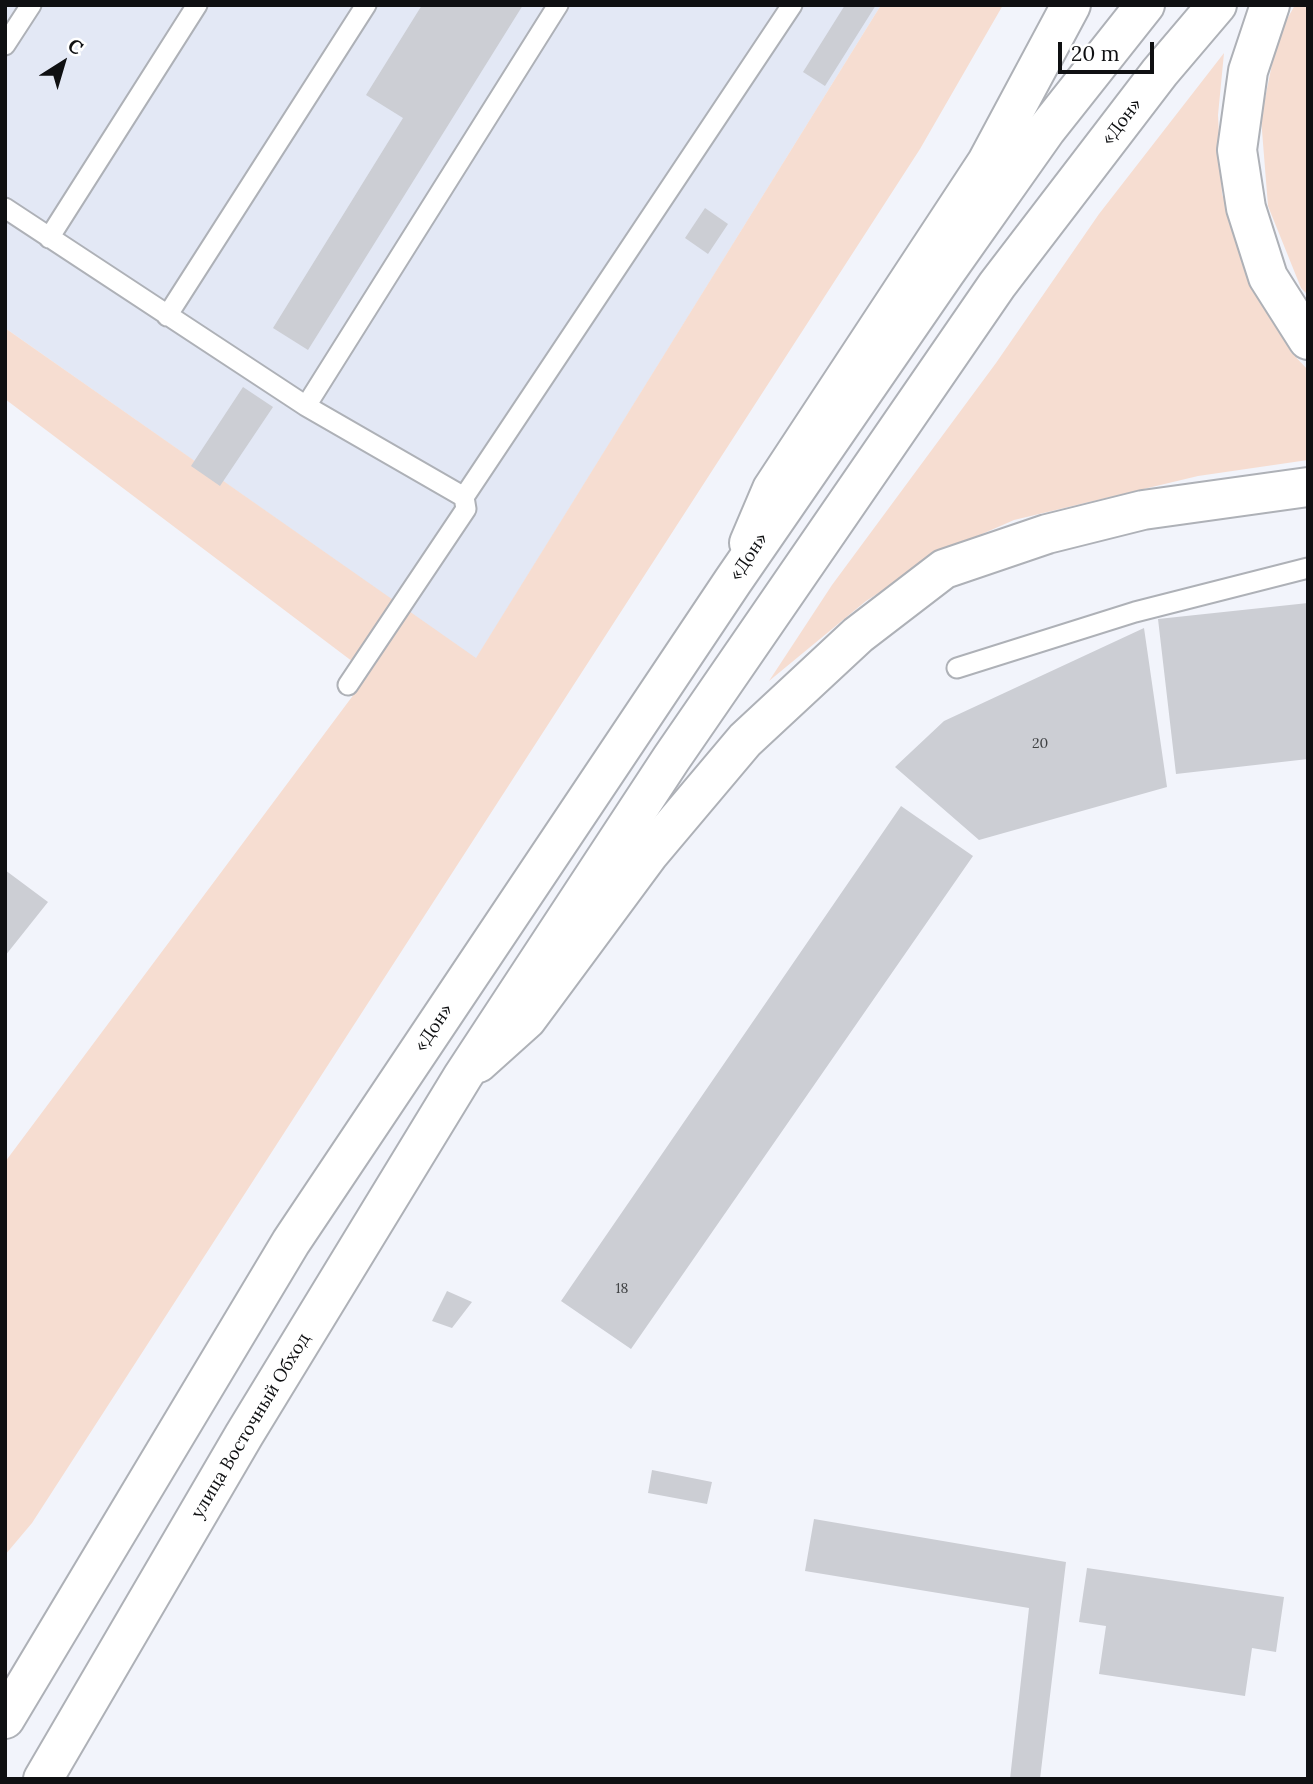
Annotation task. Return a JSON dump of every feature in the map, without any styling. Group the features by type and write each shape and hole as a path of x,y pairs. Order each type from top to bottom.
{"main road":[{"path":"733,581 772,489 987,162 1072,5"},
{"name":"«Дон»","path":"5,1719 291,1242 733,581 1046,131 1145,5"},
{"name":"«Дон»","path":"463,1076 671,759 997,285 1160,72 1217,5"},
{"path":"1270,5 1248,71 1237,150 1246,208 1264,265 1308,340"},
{"path":"463,1076 527,1019 649,854 745,740 858,635 944,569 1047,534 1143,510 1308,487"},
{"name":"улица Восточный Обход","path":"43,1779 244,1435 463,1076"}],"lane":[{"path":"5,45 31,5"},
{"path":"49,238 197,5"},
{"path":"167,316 366,5"},
{"path":"306,406 558,5"},
{"path":"348,685 466,509 464,497 792,5"},
{"path":"5,208 306,406 464,497"},
{"path":"957,668 1135,612 1308,568"}],"shaded area":[{"path":"5,5 881,5 476,659 5,328"},
{"path":"881,5 1003,5 920,149 32,1523 5,1555 5,1162 369,674 5,399 5,328 476,658"},
{"path":"1295,5 1308,5 1308,295 1301,288 1268,206 1261,118 1278,35"},
{"path":"1224,53 1218,115 1222,194 1253,281 1291,352 1308,370 1308,460 1198,476 1014,520 950,548 866,601 769,681 832,585 996,363 1099,214"}],"building":[{"path":"422,5 523,5 308,350 273,328 403,118 366,95"},
{"path":"845,5 876,5 825,86 803,72"},
{"path":"705,208 728,224 708,254 685,238"},
{"path":"243,387 273,407 220,486 191,466"},
{"path":"1308,603 1308,759 1176,774 1158,619"},
{"path":"1144,628 1167,787 979,840 895,767 944,721"},
{"path":"901,806 973,856 631,1349 561,1301"},
{"path":"5,870 48,902 5,956"},
{"path":"447,1291 472,1302 452,1328 432,1321"},
{"path":"652,1470 712,1482 707,1504 648,1493"},
{"path":"814,1519 1066,1562 1040,1779 1010,1779 1029,1608 805,1571"},
{"path":"1087,1568 1284,1597 1276,1652 1252,1648 1245,1696 1099,1674 1106,1626 1079,1622"}]}
